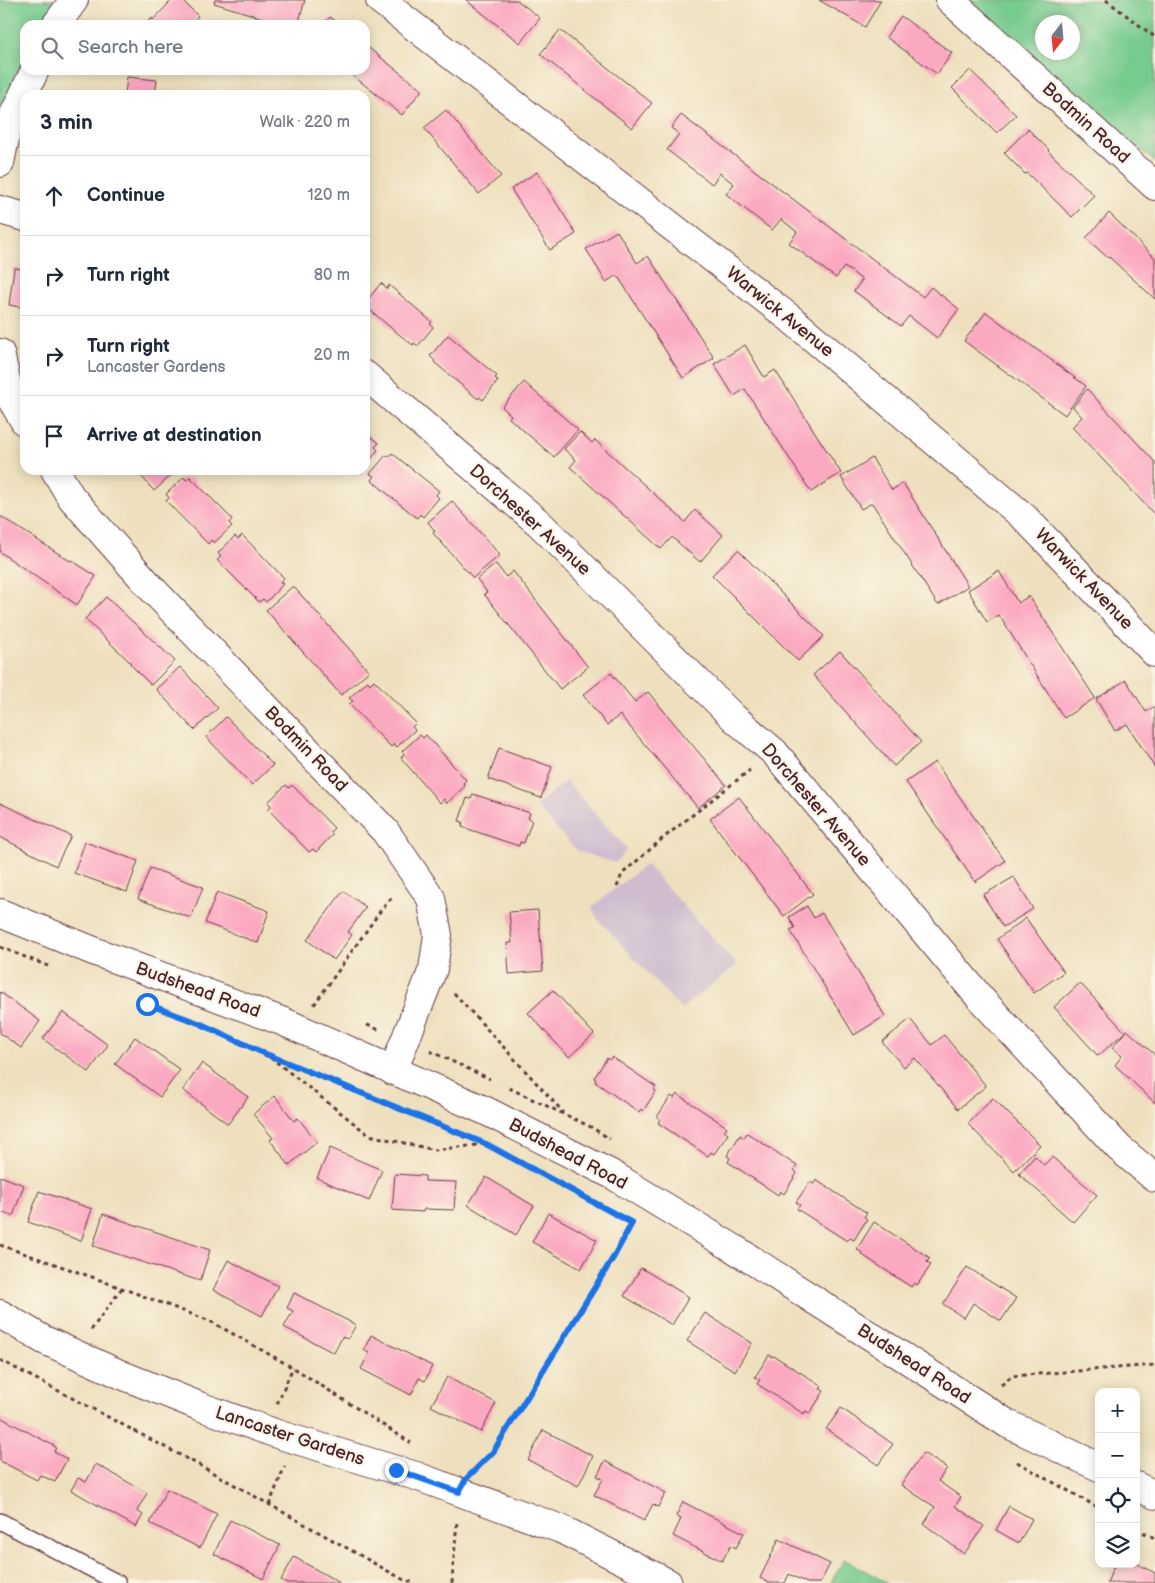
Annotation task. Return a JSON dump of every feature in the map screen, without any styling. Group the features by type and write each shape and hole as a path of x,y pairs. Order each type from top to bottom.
{"street":[{"path":"60,20 74,0"},
{"name":"Warwick Avenue","path":"380,0 791,319 1025,518 1155,652"},
{"name":"Bodmin Road","path":"950,0 1155,186"},
{"path":"26,90 33,75"},
{"path":"0,163 7,129 20,102"},
{"path":"0,210 20,216"},
{"path":"0,353 5,398 20,416"},
{"name":"Dorchester Avenue","path":"370,379 540,524 733,717 774,752 981,999 1119,1148 1155,1178"},
{"name":"Bodmin Road","path":"58,475 71,497 154,591 385,832 431,898 438,935 433,969 393,1071"},
{"name":"Budshead Road","path":"0,914 284,1022 486,1111 611,1174 733,1248 1008,1424 1095,1466"},
{"name":"Lancaster Gardens","path":"0,1314 44,1340 122,1376 266,1430 416,1476 561,1528 668,1583"},
{"path":"1140,1488 1155,1495"}],"lane":[{"path":"0,1522 118,1583"}],"path":[{"path":"1106,0 1155,36"},
{"path":"617,887 622,874 662,839 734,783"},
{"path":"314,1006 381,910 413,872"},
{"path":"433,969 565,1114"},
{"path":"192,1020 266,1054 486,1144 435,1150 369,1135 266,1054"},
{"path":"452,1583 459,1492 466,1479 493,1452 613,1258 632,1223 511,1158"},
{"path":"0,1245 210,1321 293,1368 418,1447"},
{"path":"74,1353 122,1288"},
{"path":"0,1360 199,1465 404,1580 415,1583"},
{"path":"976,1404 1012,1376 1155,1365"},
{"path":"266,1430 293,1368"},
{"path":"269,1505 296,1440"},
{"path":"1140,1530 1155,1538"}],"shaded area":[{"path":"566,781 627,849 615,863 577,851 536,806"},
{"path":"646,864 737,965 681,1009 596,917 592,907"}],"green space":[{"path":"0,0 61,0 49,20 20,20 20,66 0,114"},
{"path":"962,0 1155,0 1155,162"},
{"path":"844,1559 887,1583 831,1583"}],"building":[{"path":"172,0 182,0 198,16 194,20 153,20"},
{"path":"215,0 305,0 299,20 270,20 214,3"},
{"path":"466,0 517,0 540,18 520,43"},
{"path":"819,0 881,0 865,27"},
{"path":"901,16 952,53 937,74 886,37"},
{"path":"560,30 652,103 632,128 540,54"},
{"path":"370,49 422,90 402,115 352,75 370,75"},
{"path":"970,70 1016,115 997,133 952,88"},
{"path":"127,77 157,80 156,90 126,90"},
{"path":"446,110 501,176 479,194 424,128"},
{"path":"681,115 923,297 931,287 959,309 937,338 909,316 901,326 854,291 862,280 852,272 844,267 836,278 789,243 797,232 781,219 772,230 726,194 734,184 720,173 712,184 667,150 679,134 671,128"},
{"path":"1028,129 1094,195 1072,217 1004,153"},
{"path":"537,172 576,234 550,250 511,189"},
{"path":"1109,213 1155,258 1155,299 1086,238"},
{"path":"617,231 637,263 648,256 714,358 683,378 617,275 606,282 586,249"},
{"path":"14,268 20,269 20,307 9,305"},
{"path":"381,283 387,289 389,285 432,322 430,324 433,327 418,346 414,343 413,345 370,310 370,297"},
{"path":"986,312 1086,386 1065,415 964,341"},
{"path":"448,335 497,376 495,378 498,381 483,400 479,397 478,399 434,362 430,356"},
{"path":"745,345 764,377 775,370 841,473 811,492 745,389 734,396 714,364"},
{"path":"524,382 578,430 554,457 509,418 511,415 502,407"},
{"path":"1087,389 1155,462 1155,515 1072,427 1082,417 1073,407"},
{"path":"580,432 592,443 595,440 685,522 695,510 723,535 700,562 672,537 661,549 570,467 576,460 564,449"},
{"path":"370,436 379,443 375,447 378,450 370,460"},
{"path":"392,453 439,491 436,495 439,498 423,517 420,514 417,518 371,480 374,476 370,474 386,455 389,457"},
{"path":"872,458 892,490 903,483 968,586 938,605 872,503 861,509 841,477"},
{"path":"140,475 172,475 154,491"},
{"path":"184,477 186,480 190,477 232,519 229,523 232,526 214,543 211,540 208,544 166,501 169,498 166,494"},
{"path":"452,501 500,555 473,578 433,533 435,531 428,522"},
{"path":"0,516 96,576 77,605 0,552"},
{"path":"242,535 284,578 280,582 283,584 266,602 263,599 259,602 217,560 221,557 218,553 235,536 238,539"},
{"path":"738,550 824,636 798,661 712,575"},
{"path":"496,564 506,577 513,571 588,667 560,689 484,594 487,592 477,579"},
{"path":"999,571 1018,603 1029,596 1095,698 1064,718 999,615 987,622 968,590"},
{"path":"293,586 369,671 341,695 266,610"},
{"path":"106,597 175,661 151,685 85,619"},
{"path":"840,651 921,742 894,766 813,675"},
{"path":"180,667 218,708 194,730 156,689"},
{"path":"611,673 635,702 648,692 726,785 698,808 620,715 607,725 583,695"},
{"path":"374,680 416,723 412,727 415,730 397,747 394,744 391,747 349,704 353,701 349,698 368,681 370,684"},
{"path":"1126,680 1146,712 1155,706 1155,768 1127,724 1115,731 1096,699"},
{"path":"226,717 273,765 252,785 206,737"},
{"path":"420,735 423,738 426,735 466,780 463,783 465,786 447,803 444,799 440,803 401,758 404,754 402,751"},
{"path":"499,748 552,767 541,798 488,779"},
{"path":"935,762 1005,861 975,882 906,782"},
{"path":"286,785 289,788 292,785 334,828 330,832 333,834 316,852 313,849 309,852 268,809 271,806 268,802"},
{"path":"473,794 530,813 528,818 532,820 524,843 520,842 519,846 462,827 463,822 459,821 467,798 471,799"},
{"path":"739,797 813,894 784,916 710,819"},
{"path":"0,803 71,836 56,866 0,837"},
{"path":"85,842 138,861 127,892 74,873"},
{"path":"150,868 203,887 191,918 138,899"},
{"path":"1014,877 1033,909 1003,927 983,895"},
{"path":"343,891 366,907 348,932 352,935 334,960 307,940"},
{"path":"217,892 269,911 258,943 205,923"},
{"path":"807,906 814,918 822,913 885,1016 854,1035 790,930 795,928 789,917"},
{"path":"538,910 543,971 509,974 507,943 512,943 509,912"},
{"path":"1026,918 1064,972 1034,993 997,939"},
{"path":"1080,983 1125,1032 1098,1056 1054,1007"},
{"path":"553,990 594,1034 569,1057 528,1013"},
{"path":"0,992 40,1021 21,1048 0,1033"},
{"path":"63,1012 108,1045 89,1072 43,1039"},
{"path":"910,1019 932,1045 944,1035 986,1086 958,1109 915,1058 904,1067 882,1042"},
{"path":"1127,1030 1155,1055 1155,1103 1115,1065 1122,1056 1112,1048"},
{"path":"135,1037 180,1070 160,1097 115,1064"},
{"path":"612,1057 656,1087 654,1089 656,1091 643,1111 641,1109 639,1112 595,1082 594,1078 607,1058 609,1060"},
{"path":"202,1063 248,1097 228,1124 183,1090"},
{"path":"677,1094 727,1127 724,1131 728,1134 714,1154 711,1152 708,1156 658,1123 660,1119 657,1117 671,1096 674,1098"},
{"path":"275,1096 294,1121 298,1118 317,1142 289,1165 270,1140 273,1138 253,1114"},
{"path":"993,1098 1040,1145 1014,1171 968,1124"},
{"path":"747,1133 797,1166 794,1170 797,1173 784,1194 780,1191 778,1195 728,1162 730,1158 727,1156 740,1135 744,1138"},
{"path":"330,1148 382,1170 369,1201 317,1178"},
{"path":"1035,1156 1044,1165 1052,1157 1097,1195 1073,1222 1019,1174"},
{"path":"395,1174 425,1176 425,1181 456,1182 454,1210 424,1209 423,1212 392,1210"},
{"path":"0,1176 24,1185 13,1216 0,1212"},
{"path":"486,1177 534,1206 516,1235 468,1205"},
{"path":"816,1180 867,1213 864,1217 867,1219 854,1240 850,1238 847,1241 797,1209 800,1205 796,1202 810,1182 814,1184"},
{"path":"39,1191 92,1209 81,1241 28,1222"},
{"path":"548,1213 597,1240 581,1269 532,1242"},
{"path":"103,1214 210,1250 200,1281 93,1246"},
{"path":"874,1222 930,1258 927,1262 931,1265 917,1285 914,1283 911,1287 861,1254 857,1249"},
{"path":"228,1260 278,1286 262,1316 213,1290"},
{"path":"967,1267 1016,1298 1001,1321 973,1303 964,1318 943,1304"},
{"path":"641,1268 689,1297 672,1325 624,1296"},
{"path":"294,1293 356,1325 348,1339 342,1337 334,1353 284,1327 293,1311 287,1308"},
{"path":"705,1313 752,1343 735,1371 687,1341"},
{"path":"371,1335 432,1366 425,1381 419,1378 411,1395 361,1369 369,1353 364,1350"},
{"path":"769,1355 774,1356 822,1386 820,1389 824,1391 810,1413 805,1411 804,1414 757,1384 760,1380 755,1377"},
{"path":"447,1377 496,1403 481,1432 431,1406"},
{"path":"841,1408 893,1444 878,1465 826,1429"},
{"path":"0,1417 56,1447 54,1452 67,1459 55,1482 40,1475 37,1480 0,1461"},
{"path":"543,1430 593,1456 578,1486 528,1460"},
{"path":"923,1453 947,1468 938,1481 961,1497 955,1506 984,1526 964,1554 924,1524 935,1507 901,1485"},
{"path":"605,1461 666,1493 658,1507 653,1504 644,1521 594,1495 603,1479 597,1476"},
{"path":"96,1464 147,1493 137,1511 143,1515 136,1527 71,1490 78,1478 86,1482"},
{"path":"167,1489 217,1514 200,1548 150,1523"},
{"path":"683,1502 744,1533 736,1548 731,1545 722,1561 673,1536 681,1519 676,1516"},
{"path":"1009,1506 1032,1519 1019,1543 996,1530"},
{"path":"230,1520 280,1545 263,1579 214,1554"},
{"path":"779,1539 830,1564 820,1583 807,1583 789,1574 785,1583 769,1583 760,1578"},
{"path":"294,1557 340,1583 287,1583 281,1580"},
{"path":"1140,1566 1155,1573 1155,1583 1107,1583 1113,1568 1140,1568"}],"route":[{"path":"147,1004 201,1024 266,1054 486,1144 632,1223 613,1258 493,1452 466,1479 459,1492 396,1470"}]}
